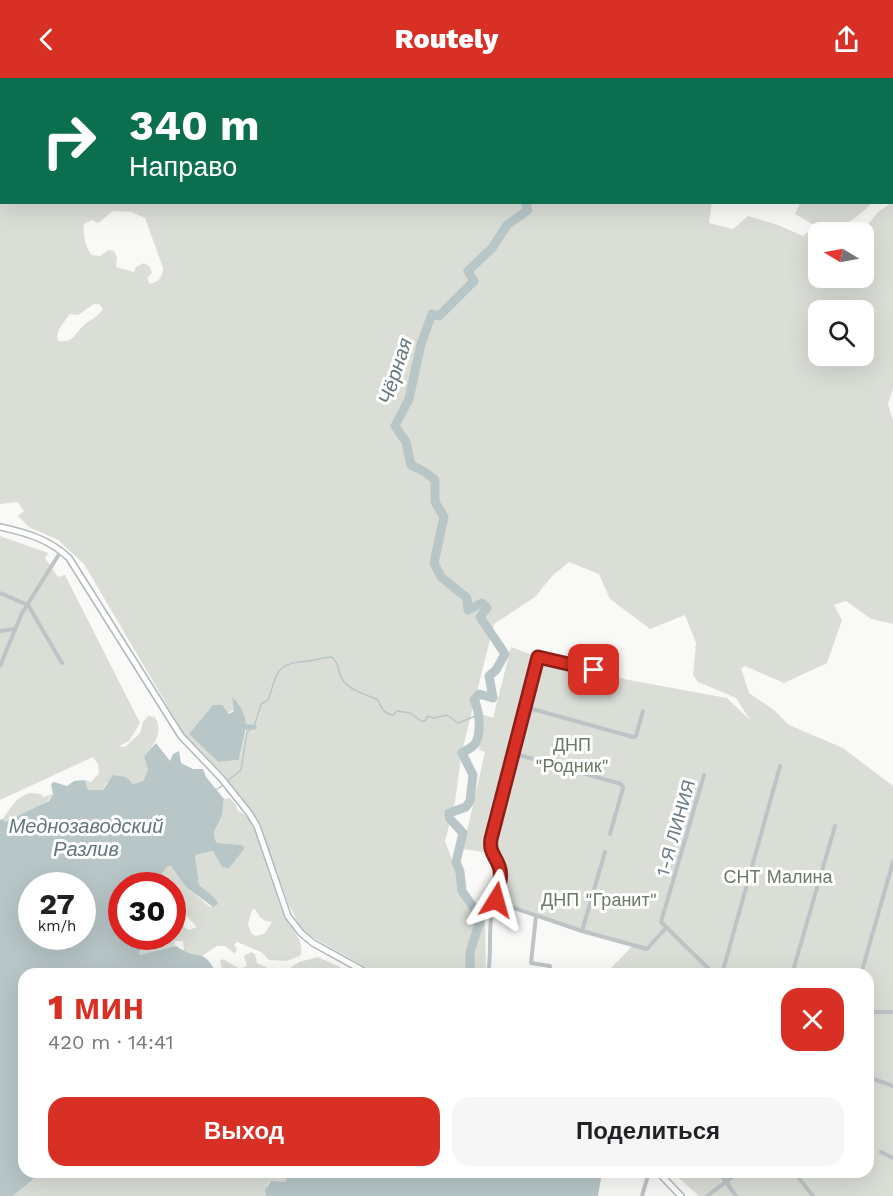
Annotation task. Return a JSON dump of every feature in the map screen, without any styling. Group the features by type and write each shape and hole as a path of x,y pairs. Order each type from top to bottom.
{"main road":[{"path":"0,527 41,538 61,550 77,568 181,736 222,779 257,826 288,916 301,933 313,943 358,968"},
{"path":"664,1178 681,1196"}],"street":[{"path":"0,666 14,629 61,550"},
{"path":"0,593 28,605 62,663"},
{"path":"0,631 14,629"},
{"path":"489,968 492,957 492,911 501,879 500,867 490,847 538,657 594,670"},
{"path":"525,707 633,737 636,736 643,711"},
{"path":"512,753 621,784 623,788 610,834"},
{"path":"724,968 780,766"},
{"name":"1-Я ЛИНИЯ","path":"666,928 661,922 704,775"},
{"path":"794,968 835,826"},
{"path":"582,932 605,852"},
{"path":"863,968 893,862"},
{"path":"495,902 582,932 646,949 666,928 708,968"},
{"path":"536,916 531,963 550,966 550,968"},
{"path":"874,1012 893,1012"},
{"path":"874,1079 893,1086"},
{"path":"881,1152 893,1158"},
{"path":"642,1196 647,1178"},
{"path":"724,1178 736,1196"},
{"path":"707,1196 730,1178"},
{"path":"799,1178 813,1196"}],"green space":[{"path":"0,204 712,204 709,223 733,229 748,216 803,236 808,232 808,288 874,288 874,222 870,222 878,212 893,204 893,388 888,404 893,421 893,624 871,619 846,601 834,605 842,620 827,663 784,683 745,666 741,668 749,693 774,710 789,725 843,748 893,786 893,1196 699,1196 679,1178 874,1178 874,968 612,968 632,946 495,902 499,877 491,853 463,849 485,752 479,750 482,714 493,718 511,647 538,657 629,680 727,698 750,720 736,698 698,682 693,675 696,643 685,615 650,629 610,599 599,574 569,562 552,576 535,597 494,624 462,751 455,802 445,841 456,870 459,892 473,913 485,913 486,968 367,968 303,932 289,905 257,819 225,776 184,734 84,564 58,540 29,527 18,516 24,511 17,502 0,504","holes":["113,211 131,212 145,218 163,268 160,279 150,284 147,278 152,273 150,267 144,263 136,267 134,272 116,267 117,257 114,251 108,250 100,256 92,255 84,232 84,224 92,220 98,223","94,304 99,304 103,309 73,337 67,341 58,341 59,330 70,314 78,315","232,699 246,731 239,760 218,762 189,734 195,728 234,710"]},
{"path":"800,204 870,204 848,222 809,222 795,214"},
{"path":"0,536 48,553 45,558 58,577 65,575 140,723 129,741 119,746 125,747 140,733 143,722 148,716 155,717 158,723 158,733 144,756 148,770 143,781 133,784 106,783 103,790 88,790 85,780 91,782 99,773 98,764 93,757 0,800"},
{"path":"30,793 41,794 43,797 53,794 45,804 5,822 3,819 14,803"},
{"path":"230,798 237,810 250,821 266,860 284,916 299,939 300,956 286,961 269,960 261,952 237,942 234,945 237,948 235,954 225,946 217,946 202,956 184,951 186,950 186,928 189,930 197,927 186,915 186,887 210,907 217,904 215,898 199,885 195,855 214,851 222,867 242,845 217,843 214,832 222,815 224,799","holes":["255,909 260,917 272,922 265,933 256,936 251,933 248,924 252,910"]},
{"path":"168,866 171,866 175,872 163,872"},
{"path":"141,950 161,950 140,955"},
{"path":"251,952 255,954 257,963 268,968 242,968 247,966 244,956"},
{"path":"318,957 340,967 290,968 299,962"},
{"path":"223,959 238,968 222,968 220,961"},
{"path":"35,1178 287,1178 285,1182 270,1181 267,1185 266,1196 13,1196"}],"water":[{"path":"232,697 243,712 246,726 239,760 218,762 189,734 213,705 222,705 229,714 234,711"},
{"name":"Меднозаводский Разлив","path":"156,743 170,761 173,754 179,751 181,763 193,769 203,769 206,777 224,799 222,815 214,832 217,843 242,845 245,848 229,868 222,867 213,851 195,855 199,885 215,898 218,904 213,907 186,887 186,872 175,872 171,866 163,872 108,872 108,950 141,950 140,955 160,950 184,950 204,957 214,968 18,968 18,1178 35,1178 13,1196 0,1196 0,820 3,819 5,822 49,801 53,794 51,784 54,782 67,786 74,781 85,780 88,790 103,790 113,775 126,777 133,784 143,781 148,770 144,756"},
{"path":"287,1178 601,1178 598,1196 266,1196 265,1190 271,1181 285,1182"}],"waterway":[{"name":"Чёрная","path":"470,968 470,952 481,918 462,891 460,872 456,862 463,833 450,819 449,813 466,807 470,801 473,775 462,753 471,748 477,740 479,719 474,700 479,694 493,698 489,676 496,670 505,654 480,617 487,608 482,603 468,610 467,598 441,577 434,563 444,517 435,502 435,480 411,465 406,442 395,426 409,399 421,344 432,314 439,316 474,281 468,271 492,248 507,225 528,210 526,204"},
{"path":"226,782 241,770 247,732 254,727 261,704 268,700 279,671 289,664 332,657 345,683 358,692 377,699 383,710 393,715 397,711 410,713 421,721 425,721 428,716 434,718 447,715 458,723 478,715"},
{"path":"242,727 254,727"},
{"path":"216,790 223,785"}],"route":[{"path":"496,900 501,879 500,867 491,853 491,839 538,657 594,670"}],"park label":[{"name":"ДНП \"Родник\"","path":"572,755"},
{"name":"СНТ Малина","path":"778,877"},
{"name":"ДНП \"Гранит\"","path":"599,900"}]}
